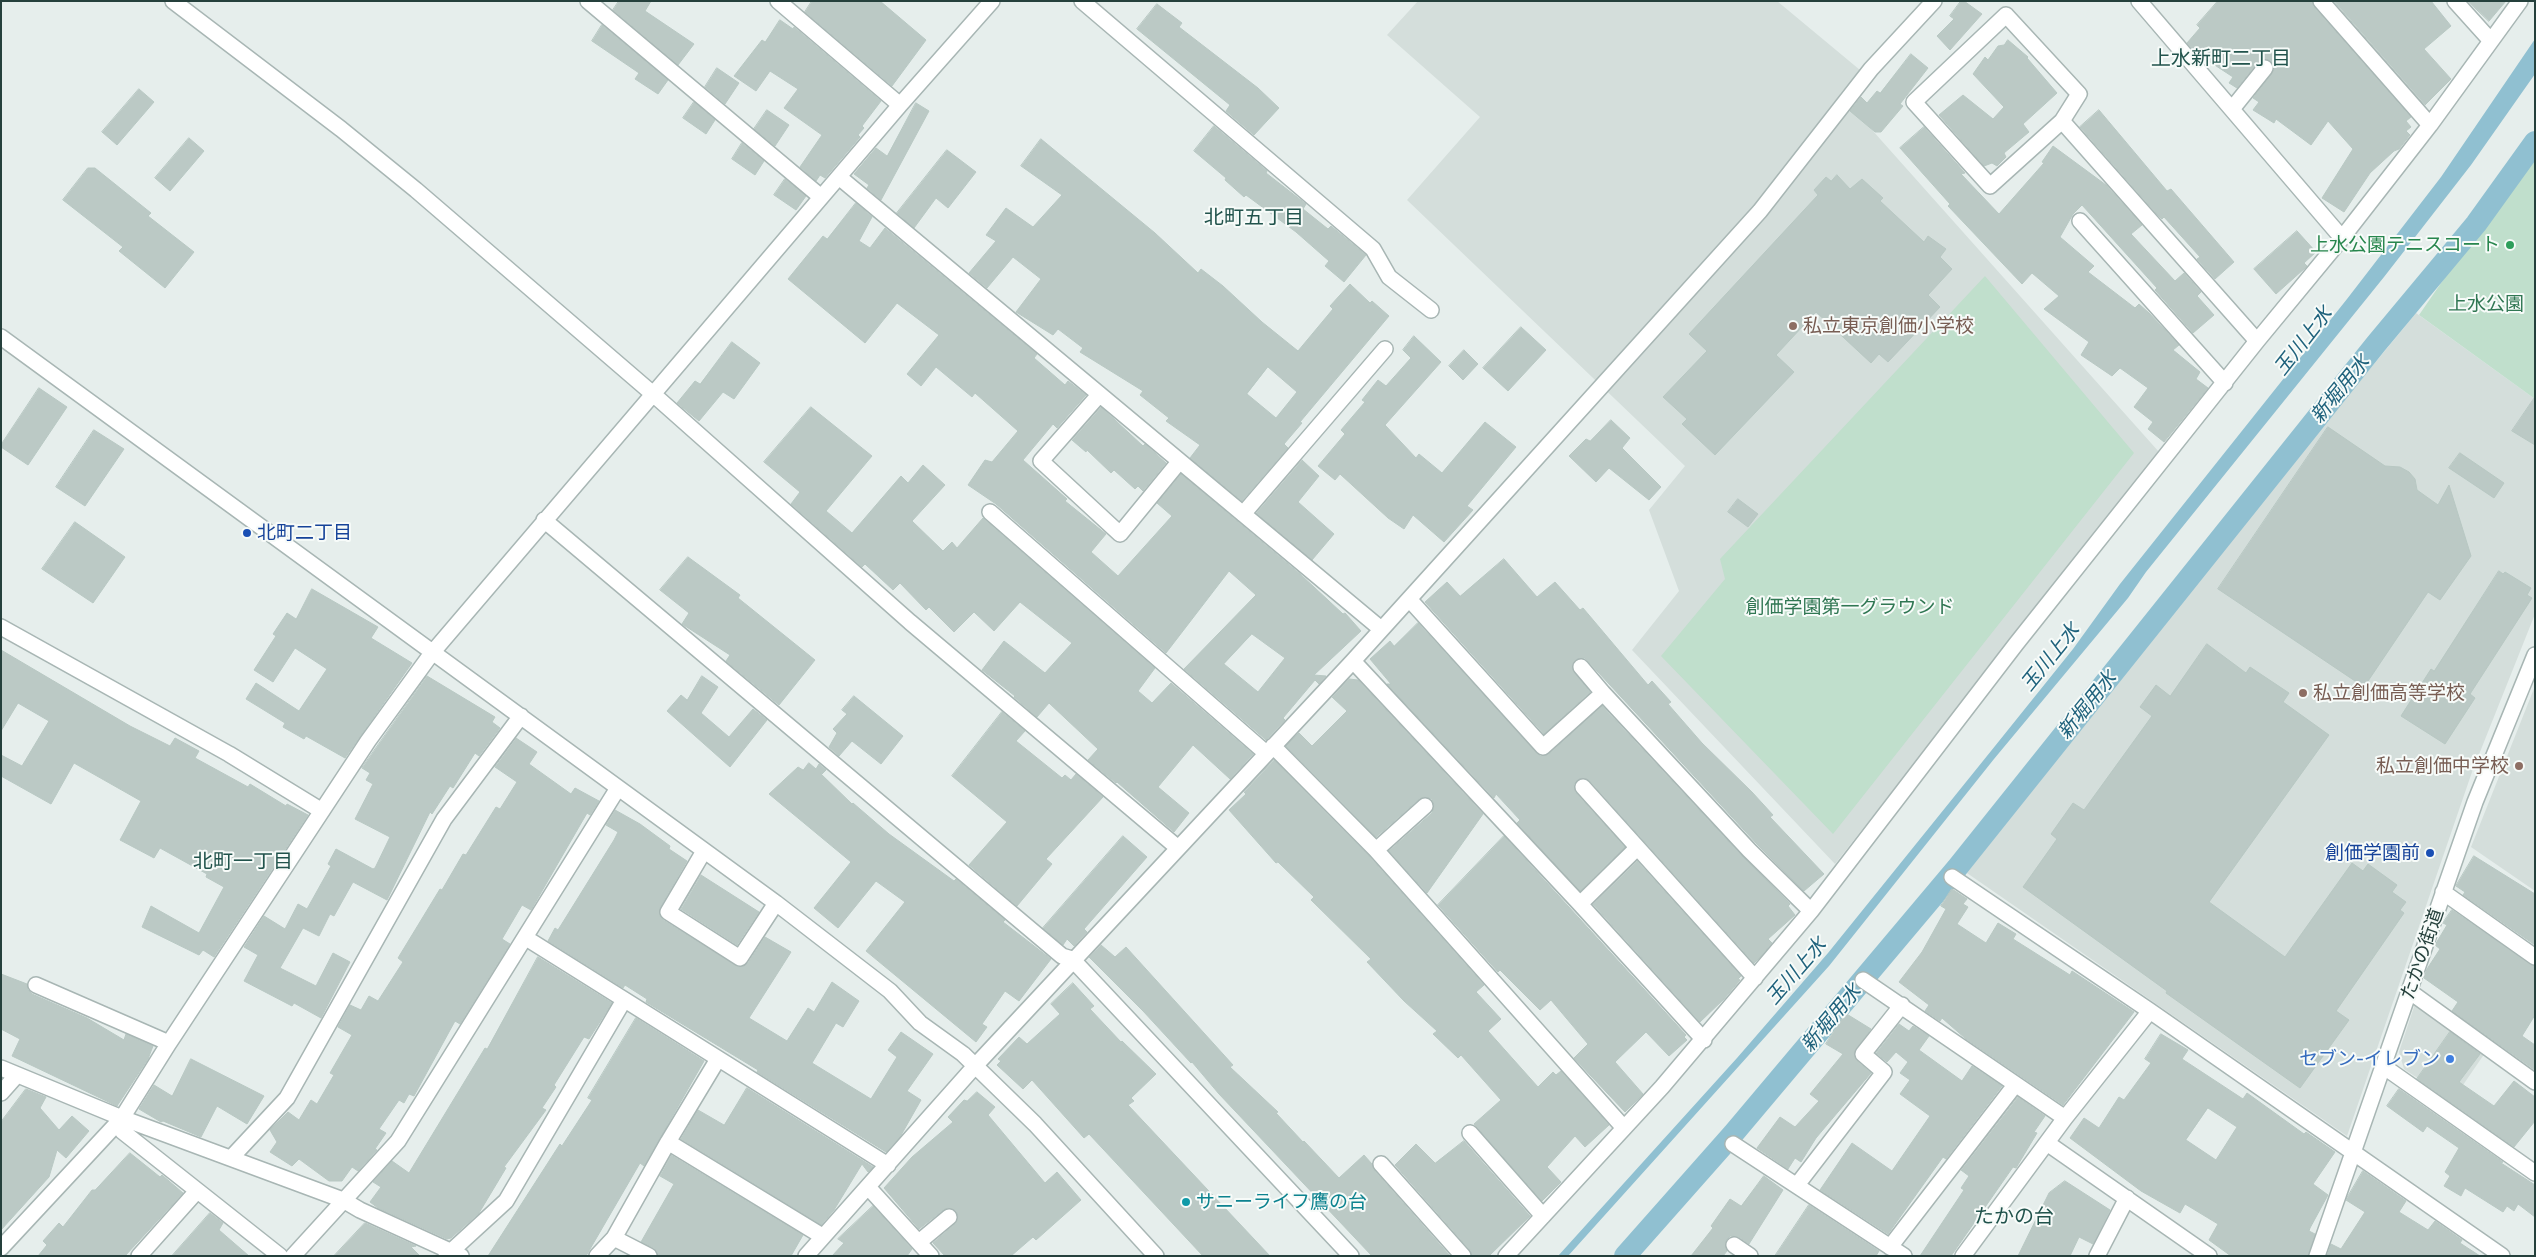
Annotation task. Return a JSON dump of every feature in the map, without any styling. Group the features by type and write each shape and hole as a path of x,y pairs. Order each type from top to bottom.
{"street":[{"path":"173,1 348,135 653,394 910,622 1178,848"},
{"path":"588,1 821,197"},
{"path":"778,1 900,105"},
{"path":"1,1248 122,1118 169,1042 368,742 432,653 900,105 992,1"},
{"path":"1082,1 1373,249 1389,277 1431,310"},
{"path":"806,1256 1072,959 1352,661 1760,211 1871,69 1934,1"},
{"path":"2139,1 2342,238"},
{"path":"2322,1 2430,125"},
{"path":"2455,1 2491,41"},
{"path":"1506,1256 1704,1040 1811,911 2016,644 2257,341 2342,238 2430,125 2520,1"},
{"path":"2006,15 2079,94 2062,121 1990,186 1914,102 2006,15"},
{"path":"2232,109 2265,68"},
{"path":"2062,121 2257,341"},
{"path":"839,177 1381,629"},
{"path":"2080,221 2225,383"},
{"path":"1,337 776,903 890,991 920,1023 963,1054 1034,1124 1156,1256"},
{"path":"1243,514 1385,349"},
{"path":"1099,395 1041,461 1120,534 1179,462"},
{"path":"990,512 1269,749 1376,850 1624,1128"},
{"path":"544,520 1062,956 1072,959 1351,1256"},
{"path":"1409,599 1543,747 1603,693"},
{"path":"1,627 229,754 322,811"},
{"name":"たかの街道","path":"2317,1256 2475,802 2535,655"},
{"path":"1352,661 1580,904 1704,1040"},
{"path":"1581,667 1750,850 1811,911"},
{"path":"231,1158 287,1098 444,819 521,716"},
{"path":"1583,787 1755,978"},
{"path":"293,1256 398,1141 618,788"},
{"path":"1376,850 1425,806"},
{"path":"1580,904 1637,848"},
{"path":"704,851 668,912 740,958 776,903"},
{"path":"1952,877 2150,1011 2502,1256"},
{"path":"2443,892 2535,957"},
{"path":"526,938 888,1165"},
{"path":"1863,980 2065,1118"},
{"path":"36,985 169,1042"},
{"path":"2409,991 2535,1082"},
{"path":"1,1068 122,1118 343,1200 452,1254 506,1200 624,1000"},
{"path":"1796,1185 1884,1072 1863,1054 1902,1006"},
{"path":"1963,1256 2065,1118 2150,1011"},
{"path":"597,1256 614,1238 668,1142 718,1059"},
{"path":"2383,1066 2535,1172"},
{"path":"1,1093 17,1075"},
{"path":"1890,1247 2015,1085"},
{"path":"122,1118 122,1131 280,1256"},
{"path":"1470,1133 1543,1216"},
{"path":"668,1142 822,1236"},
{"path":"2047,1143 2205,1254"},
{"path":"1733,1144 1904,1256"},
{"path":"1381,1164 1463,1256"},
{"path":"868,1187 931,1256"},
{"path":"139,1256 198,1191"},
{"path":"2097,1256 2127,1198"},
{"path":"919,1242 948,1217"},
{"path":"614,1238 649,1256"},
{"path":"1734,1244 1750,1256"}],"shaded area":[{"name":"私立東京創価小学校","path":"1418,1 1777,1 1860,70 1840,94 2159,452 1835,864 1632,650 1679,591 1649,510 1685,466 1407,200 1480,117 1387,35"},
{"name":"私立創価高等学校","path":"2416,313 2535,399 2535,614 2472,772 2347,1136 1964,871 1978,845"},
{"name":"私立創価中学校","path":"2535,686 2535,891 2471,847"},
{"path":"2415,1004 2485,1053 2452,1101 2404,1069 2399,1052"}],"green space":[{"name":"上水公園テニスコート","path":"2535,147 2535,399 2419,315"},
{"name":"創価学園第一グラウンド","path":"1985,276 2134,453 1833,834 1661,656 1725,579 1720,559"}],"water":[{"path":"2535,39 2535,74 2471,165 2384,277 2146,572 2128,598 1994,759 1829,966 1568,1256 1558,1256 1737,1058 1828,953 2073,649 2120,584 2347,299 2441,177"}],"building":[{"path":"619,1 651,1 645,11 694,44 678,65 613,10"},
{"path":"812,1 880,1 926,40 892,86 805,12"},
{"path":"1961,1 1964,1 1982,14 1950,50 1937,36 1954,19 1950,16"},
{"path":"2218,1 2312,1 2314,7 2411,117 2406,121 2411,127 2406,131 2410,135 2399,149 2394,151 2370,173 2344,212 2322,198 2353,149 2328,121 2311,145 2276,119 2274,123 2253,110 2259,102 2253,98 2274,70 2271,61 2266,59 2258,62 2237,88 2229,83 2233,77 2207,60 2204,63 2187,43 2200,28 2197,25"},
{"path":"2334,1 2431,1 2451,26 2424,49 2451,79 2425,105"},
{"path":"2468,1 2506,1 2489,21"},
{"path":"1157,4 1182,23 1179,27 1258,88 1279,108 1254,135 1226,111 1230,105 1137,29"},
{"path":"780,20 793,29 794,27 881,101 862,126 864,128 858,135 860,137 825,178 820,175 816,181 800,167 822,135 784,108 798,89 770,71 756,91 734,76 762,40 765,42"},
{"path":"602,25 668,80 658,94 635,79 639,73 592,41"},
{"path":"2008,40 2028,57 2057,93 2023,124 2029,132 2004,153 2006,157 1997,166 1992,163 1984,166 1939,115 1963,95 1993,119 2004,107 1973,74 1985,57 1988,60 1998,46 2004,45"},
{"path":"1911,54 1928,68 1900,104 1903,106 1881,132 1875,132 1850,111 1861,97 1867,103 1877,91 1880,93"},
{"path":"717,68 739,83 725,104 705,87"},
{"path":"139,89 154,102 117,145 102,132"},
{"path":"694,102 715,120 706,134 683,118"},
{"path":"916,103 929,111 881,200 867,188 869,185 854,174 876,148 887,156"},
{"path":"767,110 789,125 775,146 754,129"},
{"path":"2099,110 2167,191 2171,189 2234,262 2215,279 2197,259 2200,257 2164,217 2162,219 2156,213 2080,127"},
{"path":"1214,126 1267,171 1266,173 1306,204 1303,209 1328,229 1331,226 1366,255 1344,282 1325,266 1329,261 1296,232 1246,195 1244,197 1225,180 1226,178 1194,151"},
{"path":"1924,127 1965,173 1961,174 1999,214 2044,163 2042,162 2053,146 2106,185 2142,225 2131,234 2175,281 2184,273 2201,292 2197,296 2214,315 2193,333 2155,290 2157,288 2082,205 2073,214 2060,237 2094,266 2088,272 2135,308 2139,304 2149,313 2179,345 2173,350 2200,372 2196,379 2208,388 2164,442 2148,429 2153,422 2134,407 2148,388 2120,368 2112,376 2081,355 2089,342 2044,309 2059,296 2032,273 2022,284 1948,206 1950,204 1900,148"},
{"path":"189,138 204,151 170,191 155,178"},
{"path":"1041,139 1155,233 1198,273 1201,269 1223,286 1262,322 1298,351 1333,309 1330,306 1350,284 1370,303 1372,301 1389,316 1300,422 1302,423 1284,444 1288,448 1242,501 1190,458 1200,445 1166,421 1169,418 1140,395 1143,391 1080,352 1083,348 1058,329 1053,335 1016,312 1041,279 1013,257 987,288 969,273 996,241 986,235 1006,208 1033,227 1062,195 1021,166","holes":["1268,367 1297,392 1276,418 1247,394"]},
{"path":"742,143 764,161 755,175 732,159"},
{"path":"947,150 976,172 948,208 936,198 914,228 897,213"},
{"path":"88,168 95,168 151,213 148,216 194,252 165,288 119,251 123,247 63,200"},
{"path":"1837,175 1850,189 1862,179 1883,198 1880,201 1924,242 1928,236 1946,249 1940,257 1952,269 1928,295 1940,307 1888,362 1879,354 1871,363 1816,312 1776,355 1794,372 1715,455 1682,424 1687,419 1663,397 1707,351 1689,334 1818,195 1814,190 1826,177 1831,181"},
{"path":"785,179 806,196 796,210 774,195"},
{"path":"856,203 872,217 859,241 870,248 885,228 1037,354 1034,358 1065,385 1068,381 1086,395 1057,428 1053,424 1023,460 1067,499 1065,501 1106,534 1091,552 1118,576 1172,516 1157,503 1181,474 1300,574 1343,614 1345,613 1361,631 1314,675 1326,676 1319,684 1315,680 1283,718 1285,720 1266,740 1184,669 1256,595 1229,571 1166,653 996,504 968,485 985,460 992,462 1018,431 975,393 972,397 936,367 921,386 907,374 939,335 897,303 865,343 788,279 823,236 827,239","holes":["1252,634 1285,658 1258,692 1224,664"]},
{"path":"2297,231 2316,252 2304,263 2307,266 2276,294 2254,269"},
{"path":"1521,327 1546,350 1508,391 1483,368"},
{"path":"1414,336 1441,362 1385,425 1416,458 1419,454 1442,473 1485,422 1516,447 1467,506 1473,510 1444,542 1413,515 1404,529 1388,518 1340,474 1335,480 1318,466 1345,434 1341,430 1365,402 1362,400 1378,380 1386,386 1411,358 1403,350"},
{"path":"732,342 760,363 734,399 723,392 699,421 677,403 695,381 700,384"},
{"path":"1464,350 1478,364 1463,380 1449,366"},
{"path":"39,388 67,407 28,465 1,447 1,445"},
{"path":"2535,397 2535,445 2512,431"},
{"path":"811,407 872,456 826,511 852,533 901,476 908,483 923,465 945,485 912,521 943,551 952,542 957,548 983,518 1155,668 1138,691 1152,703 1171,683 1253,754 1230,779 1193,745 1158,787 1189,813 1174,832 1117,782 1088,760 1098,749 1049,703 1037,717 1015,696 982,670 1004,641 1045,673 1072,643 1020,602 994,631 974,612 954,632 929,607 926,610 900,583 893,590 865,564 862,567 791,504 800,492 764,462"},
{"path":"1101,407 1143,446 1145,444 1166,463 1143,491 1138,486 1135,489 1114,470 1111,473 1087,450 1086,452 1072,440"},
{"path":"1611,420 1630,438 1622,448 1661,487 1649,500 1609,468 1596,482 1569,456 1586,439 1590,441"},
{"path":"2328,427 2385,466 2400,467 2409,472 2415,479 2417,490 2438,505 2449,485 2471,556 2440,600 2428,592 2364,687 2218,589"},
{"path":"94,430 124,449 85,506 56,487"},
{"path":"2460,453 2504,483 2494,498 2449,468"},
{"path":"1302,460 1319,476 1298,502 1334,534 1312,560 1256,513"},
{"path":"1738,499 1758,514 1748,527 1728,512"},
{"path":"75,522 125,557 93,603 42,569"},
{"path":"688,557 740,595 738,598 815,660 779,705 726,661 730,655 682,624 689,613 660,590"},
{"path":"1504,559 1537,597 1555,582 1580,610 1583,608 1648,685 1652,681 1671,702 1668,704 1702,743 1752,792 1773,815 1770,817 1824,874 1804,891 1756,843 1585,658 1575,660 1572,668 1590,692 1544,734 1425,602 1447,582 1460,596"},
{"path":"2499,571 2503,574 2505,572 2531,588 2527,595 2532,598 2470,694 2475,698 2445,744 2401,716 2431,669 2434,671"},
{"path":"312,589 378,627 371,638 412,663 345,758 306,736 304,739 283,727 285,723 246,699 256,683 299,711 327,669 295,648 273,682 254,670 276,636 273,634 287,613 296,619"},
{"path":"1418,623 1540,756 1549,754 1602,706 1742,856 1790,904 1788,906 1795,915 1768,939 1772,943 1761,956 1754,963 1590,781 1582,778 1574,784 1576,793 1625,847 1580,891 1517,823 1520,820 1496,794 1494,798 1387,684 1391,684 1370,659 1390,641 1394,646"},
{"path":"2207,644 2246,673 2250,667 2289,693 2283,702 2329,735 2209,902 2285,957 2352,863 2363,871 2368,864 2397,885 2392,892 2406,902 2400,910 2404,913 2336,1011 2349,1020 2300,1088 2166,993 2167,991 2023,887 2057,839 2051,834 2073,803 2084,810 2152,716 2140,707 2156,685 2170,696"},
{"path":"1,650 130,726 170,746 175,738 199,751 195,758 248,787 250,784 286,806 287,804 308,815 214,957 203,950 199,955 142,927 151,906 199,933 224,887 206,877 207,874 160,848 154,858 120,840 141,801 74,763 51,804 1,776 1,755 22,766 49,721 18,703 1,731"},
{"path":"427,676 495,717 492,722 500,728 479,756 475,753 453,788 450,786 432,814 430,812 387,900 353,882 334,916 330,914 319,936 303,928 280,968 316,986 333,953 350,962 321,1018 294,1003 292,1006 244,981 258,955 244,947 264,916 285,929 298,904 307,909 331,866 328,864 336,849 373,869 375,868 390,837 355,819 373,784 366,780 370,773 362,768"},
{"path":"702,676 718,687 701,713 729,737 753,709 767,720 730,767 667,711 681,695 687,700"},
{"path":"1349,679 1358,680 1483,814 1427,893 1389,851 1432,813 1434,805 1432,799 1424,797 1419,799 1376,837 1286,746 1299,733 1312,746 1347,711 1332,697"},
{"path":"854,696 903,736 881,764 852,741 839,756 829,747 837,733 833,729 847,714 842,710"},
{"path":"1002,712 1025,731 1016,741 1062,778 1065,775 1071,780 1076,774 1103,797 1046,859 1052,864 1017,906 969,865 1007,822 952,776"},
{"path":"516,738 537,752 529,764 571,794 575,788 599,801 590,815 587,813 531,910 522,905 502,939 510,944 460,1024 455,1021 414,1096 409,1094 404,1103 399,1100 379,1129 386,1133 375,1149 377,1150 358,1171 352,1167 342,1181 329,1181 299,1159 292,1166 270,1152 277,1142 270,1130 288,1112 299,1120 311,1100 317,1104 334,1075 330,1073 352,1035 338,1027 350,1005 361,1010 369,996 378,1001 403,962 398,958 440,889 442,890 463,854 466,855 496,807 500,809 517,782 495,767"},
{"path":"1274,760 1369,856 1484,985 1476,992 1501,1019 1488,1031 1538,1087 1553,1072 1556,1075 1561,1071 1609,1125 1585,1147 1575,1136 1547,1167 1561,1182 1542,1201 1474,1124 1501,1100 1461,1055 1458,1058 1433,1034 1437,1031 1404,1001 1367,962 1371,959 1311,900 1314,897 1278,862 1276,863 1229,810 1246,794 1244,792"},
{"path":"809,763 816,769 819,764 826,770 822,774 820,773 852,804 889,834 954,881 956,879 1005,920 1003,922 1051,959 1019,1001 1005,991 982,1024 987,1027 976,1042 866,951 905,902 876,881 838,928 814,908 851,862 769,794 798,767 803,770"},
{"path":"615,810 640,824 670,846 669,849 687,861 660,908 660,916 663,920 739,967 748,963 765,937 791,952 749,1018 787,1041 808,1008 814,1012 832,982 859,1001 843,1027 836,1023 812,1063 871,1099 897,1057 888,1050 901,1032 933,1054 907,1091 921,1100 900,1137 886,1152 757,1072 758,1070 646,1002 647,999 625,985 623,988 548,941 555,928 558,930 614,840 618,832 606,825"},
{"path":"1123,836 1147,857 1084,929 1087,932 1074,946 1067,939 1063,945 1043,928"},
{"path":"1504,836 1686,1035 1684,1037 1687,1040 1669,1056 1646,1032 1615,1062 1643,1094 1625,1112 1574,1058 1588,1044 1551,1000 1540,1010 1500,970 1498,972 1438,905"},
{"path":"2474,856 2535,894 2535,945 2463,895 2465,892 2456,886"},
{"path":"1637,861 1741,976 1738,979 1740,980 1724,999 1700,1022 1593,904"},
{"path":"701,875 759,912 737,945 681,909"},
{"path":"1952,889 1967,899 1963,904 1968,907 1957,924 1986,943 1998,923 2016,934 2013,939 2070,975 2072,971 2134,1012 2063,1105 1966,1039 1942,1018 1940,1021 1925,1011 1929,1005 1899,982 1922,952 1946,909 1941,906"},
{"path":"2452,910 2535,966 2535,1015 2522,1036 2535,1045 2535,1070 2452,1011 2458,1002 2424,978 2427,969 2440,949 2435,945 2447,925 2443,923"},
{"path":"1101,945 1115,957 1126,947 1233,1065 1230,1067 1278,1112 1276,1113 1339,1178 1364,1155 1372,1164 1374,1170 1450,1256 1372,1256 1219,1094 1192,1062 1089,957"},
{"path":"538,957 612,1003 589,1039 584,1037 554,1085 556,1087 542,1108 546,1110 504,1167 506,1168 479,1213 451,1238 447,1239 378,1208 370,1202 381,1187 373,1182 392,1161 409,1173 485,1048 487,1049"},
{"path":"1,974 27,984 28,990 32,994 87,1018 124,1040 126,1034 153,1046 148,1059 117,1106 12,1056 20,1039 1,1029"},
{"path":"1073,983 1094,1006 1090,1009 1121,1042 1156,1074 1131,1098 1134,1101 1128,1105 1270,1256 1203,1256 1089,1134 1084,1138 1032,1080 1023,1089 997,1065 1001,1061 998,1059 1019,1037 1027,1044 1060,1014 1051,1004"},
{"path":"1845,1013 1871,1029 1854,1053 1857,1061 1871,1073 1816,1138 1801,1162 1795,1158 1788,1169 1757,1148 1780,1117 1795,1127 1819,1101 1810,1094 1843,1054 1826,1044"},
{"path":"636,1018 704,1061 644,1166 640,1163 586,1256 488,1256 560,1144 562,1146 592,1100 588,1098"},
{"path":"1899,1024 1909,1031 1913,1026 1929,1036 1919,1050 1962,1081 1972,1066 2002,1086 1946,1159 1943,1157 1888,1234 1820,1190 1852,1143 1892,1171 1930,1116 1900,1094 1910,1080 1900,1073 1908,1062 1896,1052 1887,1062 1876,1053"},
{"path":"2450,1032 2480,1054 2459,1082 2494,1106 2514,1081 2535,1097 2535,1121 2514,1147 2417,1079"},
{"path":"2161,1034 2188,1050 2182,1059 2243,1099 2247,1093 2304,1134 2306,1132 2335,1152 2313,1184 2328,1195 2309,1231 2315,1234 2308,1256 2231,1256 2209,1240 2218,1224 2185,1204 2180,1213 2141,1191 2070,1138 2084,1118 2099,1128 2119,1097 2124,1100 2151,1063 2145,1059","holes":["2208,1108 2237,1127 2216,1160 2186,1140"]},
{"path":"191,1059 264,1096 247,1124 217,1106 201,1137 163,1121 161,1122 139,1109 154,1085 172,1096"},
{"path":"747,1088 873,1167 868,1172 862,1164 834,1210 821,1225 681,1139 698,1110 724,1125"},
{"path":"26,1089 46,1097 40,1108 59,1130 72,1116 89,1131 66,1158 57,1150 49,1177 1,1230 1,1122"},
{"path":"2399,1089 2503,1162 2501,1163 2535,1185 2535,1217 2518,1204 2514,1211 2507,1206 2503,1212 2465,1188 2461,1196 2444,1186 2450,1176 2445,1172 2459,1148 2427,1126 2423,1132 2387,1106"},
{"path":"977,1092 995,1107 988,1115 1045,1183 1057,1172 1081,1200 1036,1240 1033,1237 1011,1256 945,1256 933,1243 955,1224 958,1216 956,1211 948,1208 943,1210 919,1229 884,1188 912,1157 953,1122 948,1117 964,1100 967,1101"},
{"path":"2018,1097 2045,1116 2034,1132 2037,1133 2016,1168 2013,1167 1951,1256 1920,1256 1964,1190 1961,1188 1969,1176 1961,1170"},
{"path":"1464,1141 1530,1216 1489,1256 1472,1256 1470,1250 1395,1165 1416,1144 1435,1163"},
{"path":"130,1153 160,1177 162,1175 183,1193 125,1256 38,1256 47,1245 43,1241 59,1223 63,1227 92,1190 95,1190"},
{"path":"671,1155 803,1235 791,1256 658,1256 654,1248 641,1242 674,1184 660,1176"},
{"path":"2363,1171 2406,1201 2399,1212 2428,1230 2435,1221 2462,1240 2460,1243 2480,1256 2327,1256 2331,1244 2341,1249 2365,1212 2346,1200"},
{"path":"1764,1176 1783,1190 1749,1244 1739,1237 1730,1236 1726,1240 1727,1251 1723,1256 1691,1256 1713,1228 1711,1226 1730,1199 1741,1206"},
{"path":"2065,1181 2110,1210 2093,1244 2079,1237 2070,1256 2018,1256 2049,1193"},
{"path":"1809,1205 1879,1251 1876,1256 1775,1256"},
{"path":"873,1206 912,1249 907,1256 832,1256 844,1243 838,1239"},
{"path":"210,1213 223,1223 219,1230 249,1256 172,1256"},
{"path":"365,1223 416,1246 411,1247 420,1256 334,1256"}],"waterway":[{"name":"新堀用水","path":"1625,1256 1733,1134 1957,868 2376,344 2476,224 2535,142"}],"place":[{"name":"上水公園テニスコート","path":"2510,245"},
{"name":"私立東京創価小学校","path":"1793,326"},
{"name":"北町二丁目","path":"247,533"},
{"name":"私立創価高等学校","path":"2303,693"},
{"name":"私立創価中学校","path":"2519,766"},
{"name":"創価学園前","path":"2430,853"},
{"name":"セブン-イレブン","path":"2450,1059"},
{"name":"サニーライフ鷹の台","path":"1186,1202"}],"district":[{"name":"上水新町二丁目","path":"2221,58"},
{"name":"北町五丁目","path":"1254,217"},
{"name":"北町一丁目","path":"243,861"},
{"name":"たかの台","path":"2014,1216"}],"park label":[{"name":"上水公園","path":"2486,304"}],"water label":[{"name":"玉川上水","path":"2303,341"},
{"name":"玉川上水","path":"2050,657"},
{"name":"玉川上水","path":"1796,971"}]}
